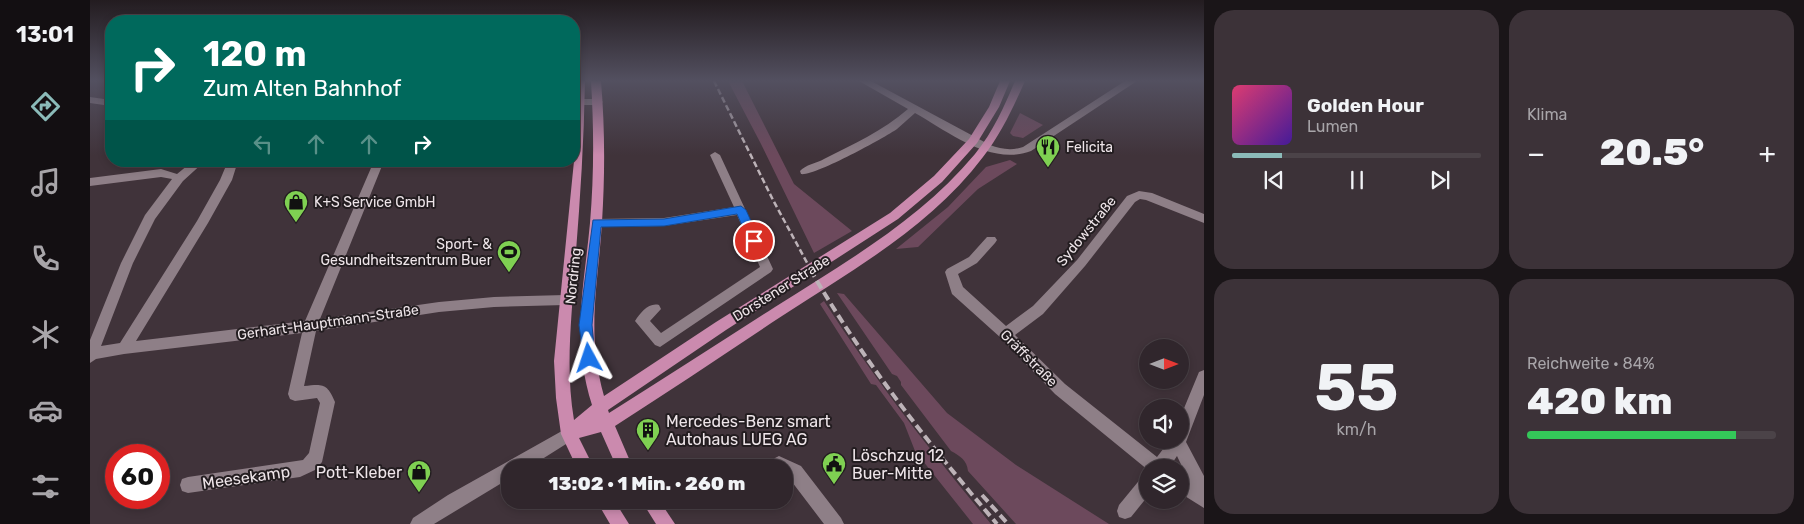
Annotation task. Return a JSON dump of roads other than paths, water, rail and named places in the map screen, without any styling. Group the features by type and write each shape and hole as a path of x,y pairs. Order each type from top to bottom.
{"main road":[{"name":"Nordring","path":"598,105 599,178 586,325 589,358 600,407 605,424 622,459"},
{"name":"Dorstener Straße","path":"570,434 600,407 721,326 894,216 938,179 973,141 995,105"},
{"name":"Dorstener Straße","path":"570,434 605,424 893,236 952,185 986,148 1007,115 1011,105"},
{"name":"Nordring","path":"576,167 564,300 561,360 563,398 570,434 582,459"},
{"path":"610,509 620,524"},
{"path":"655,509 666,524"}],"street":[{"path":"908,105 986,148 1005,153 1018,153 1095,105"},
{"path":"806,171 820,166 893,127 914,109"},
{"path":"654,309 642,321 660,341 767,269 715,155"},
{"path":"91,355 113,296 135,248 160,203 180,178 193,167"},
{"path":"124,348 202,223 226,180 231,167"},
{"path":"310,326 376,167"},
{"path":"90,182 161,173 180,178"},
{"name":"Sydowstraße","path":"1006,334 1038,310 1081,263 1131,199 1140,195 1148,196 1204,218"},
{"path":"596,223 664,222 741,210"},
{"name":"Gräffstraße","path":"991,240 974,260 951,272 957,290 1006,334 1060,389 1148,459"},
{"name":"Gerhart-Hauptmann-Straße","path":"91,355 124,348 310,326 440,307 494,302 564,300"},
{"name":"Meesekamp","path":"188,484 300,469 309,465 316,457 328,402 321,391 295,394 310,326"},
{"path":"1189,414 1204,376"},
{"name":"Dorstener Straße","path":"527,459 570,434"},
{"path":"1183,449 1204,493"},
{"path":"793,471 836,524"},
{"name":"Dorstener Straße","path":"419,524 454,500 501,474"},
{"path":"1189,489 1204,500"},
{"path":"1126,511 1139,494"}],"railway":[{"path":"726,105 773,200 811,270"},
{"path":"810,269 874,369 921,432 997,524"},
{"path":"982,495 1008,524"}],"place":[{"name":"Felicita","path":"1048,168"},
{"name":"K+S Service GmbH","path":"296,223"},
{"name":"Sport- & Gesundheitszentrum Buer","path":"509,273"},
{"name":"Mercedes-Benz smart Autohaus LUEG AG","path":"648,451"},
{"name":"Löschzug 12 Buer-Mitte","path":"834,485"},
{"name":"Pott-Kleber","path":"419,493"}]}
